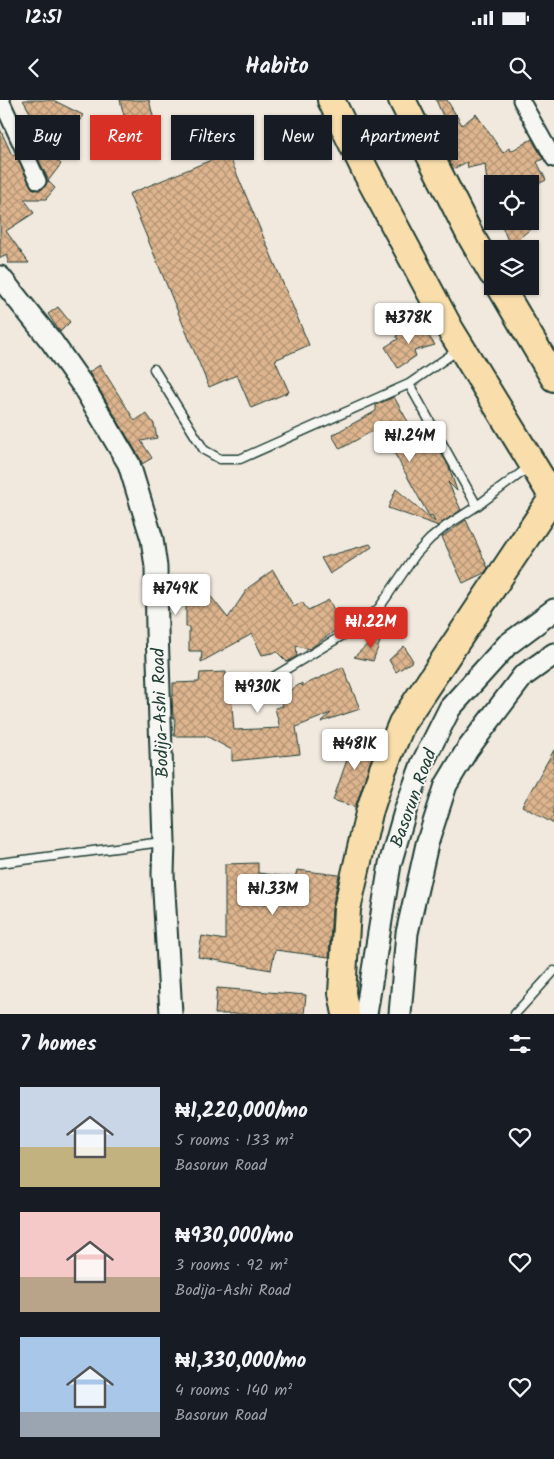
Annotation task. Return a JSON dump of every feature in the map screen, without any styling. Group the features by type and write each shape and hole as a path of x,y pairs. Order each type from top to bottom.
{"highway":[{"path":"332,100 366,172 461,348 554,498 402,723 383,769 369,813 347,909 342,994 346,1014"},
{"path":"402,100 484,259"},
{"path":"505,295 554,378"}],"main road":[{"name":"Bodija-Ashi Road","path":"0,277 52,342 83,386 129,464 152,538 156,567 164,842 163,874 171,1014"},
{"name":"Basorun Road","path":"366,1014 390,864 406,808 422,764 450,708 507,645 546,615"},
{"name":"Basorun Road","path":"400,1014 408,934 426,844 446,785 467,750 523,676 554,654"}],"street":[{"path":"2,100 38,181"},
{"path":"520,100 554,158"}],"lane":[{"path":"154,369 204,450 220,459 240,459 409,384 461,348"},
{"path":"409,384 478,506"},
{"path":"245,694 363,623 379,608 416,554 446,526 478,506 533,464"},
{"path":"0,863 164,842"},
{"path":"515,1014 554,971"}],"building":[{"path":"23,100 53,100 83,115 80,121 80,115 31,115"},
{"path":"120,100 149,100 153,115 124,115"},
{"path":"436,100 447,100 456,115 442,115"},
{"path":"476,114 503,153 509,148 511,151 532,139 543,159 537,162 546,180 539,184 539,175 486,175 485,164 468,168 467,162 453,169 449,160 458,160 458,118 462,125"},
{"path":"0,129 12,155 15,155 15,160 18,160 32,188 41,190 47,182 47,177 39,160 56,160 61,164 48,181 55,188 46,199 24,199 34,213 6,231 29,263 8,263 8,255 0,258"},
{"path":"211,160 231,160 309,345 275,360 289,392 251,408 237,375 209,387 129,194"},
{"path":"504,230 529,230 517,240 508,240"},
{"path":"58,307 70,322 60,332 48,314"},
{"path":"421,325 435,345 414,351 416,356 398,368 385,347 398,339 396,336 411,327 413,331"},
{"path":"100,365 135,421 146,413 154,424 157,438 141,441 152,458 142,464 89,372"},
{"path":"394,397 420,443 432,437 449,467 457,491 448,482 461,510 437,526 388,508 396,489 435,522 432,515 429,516 380,427 340,449 332,435 376,411 376,405"},
{"path":"466,520 488,568 484,573 463,583 442,537"},
{"path":"370,544 372,547 330,574 321,558"},
{"path":"273,570 294,607 302,602 308,610 329,600 342,626 309,649 296,646 297,656 287,662 277,652 262,655 252,634 201,662 202,651 189,651 189,627 186,627 186,594 208,593 228,618 248,588"},
{"path":"385,628 373,661 354,657"},
{"path":"404,646 413,661 396,672 389,660"},
{"path":"343,667 360,709 321,722 331,713 296,727 300,754 232,761 232,750 206,736 174,736 173,683 199,682 200,673 226,672 226,684 230,684 234,730 280,728 275,708 283,706 279,697 302,683 302,686"},
{"path":"356,734 374,740 371,749 375,750 355,807 333,800"},
{"path":"554,750 554,824 522,806"},
{"path":"258,863 258,873 295,878 297,870 339,875 332,908 329,957 275,950 271,970 198,957 202,936 225,940 225,864"},
{"path":"217,988 306,995 304,1014 215,1014"}]}
